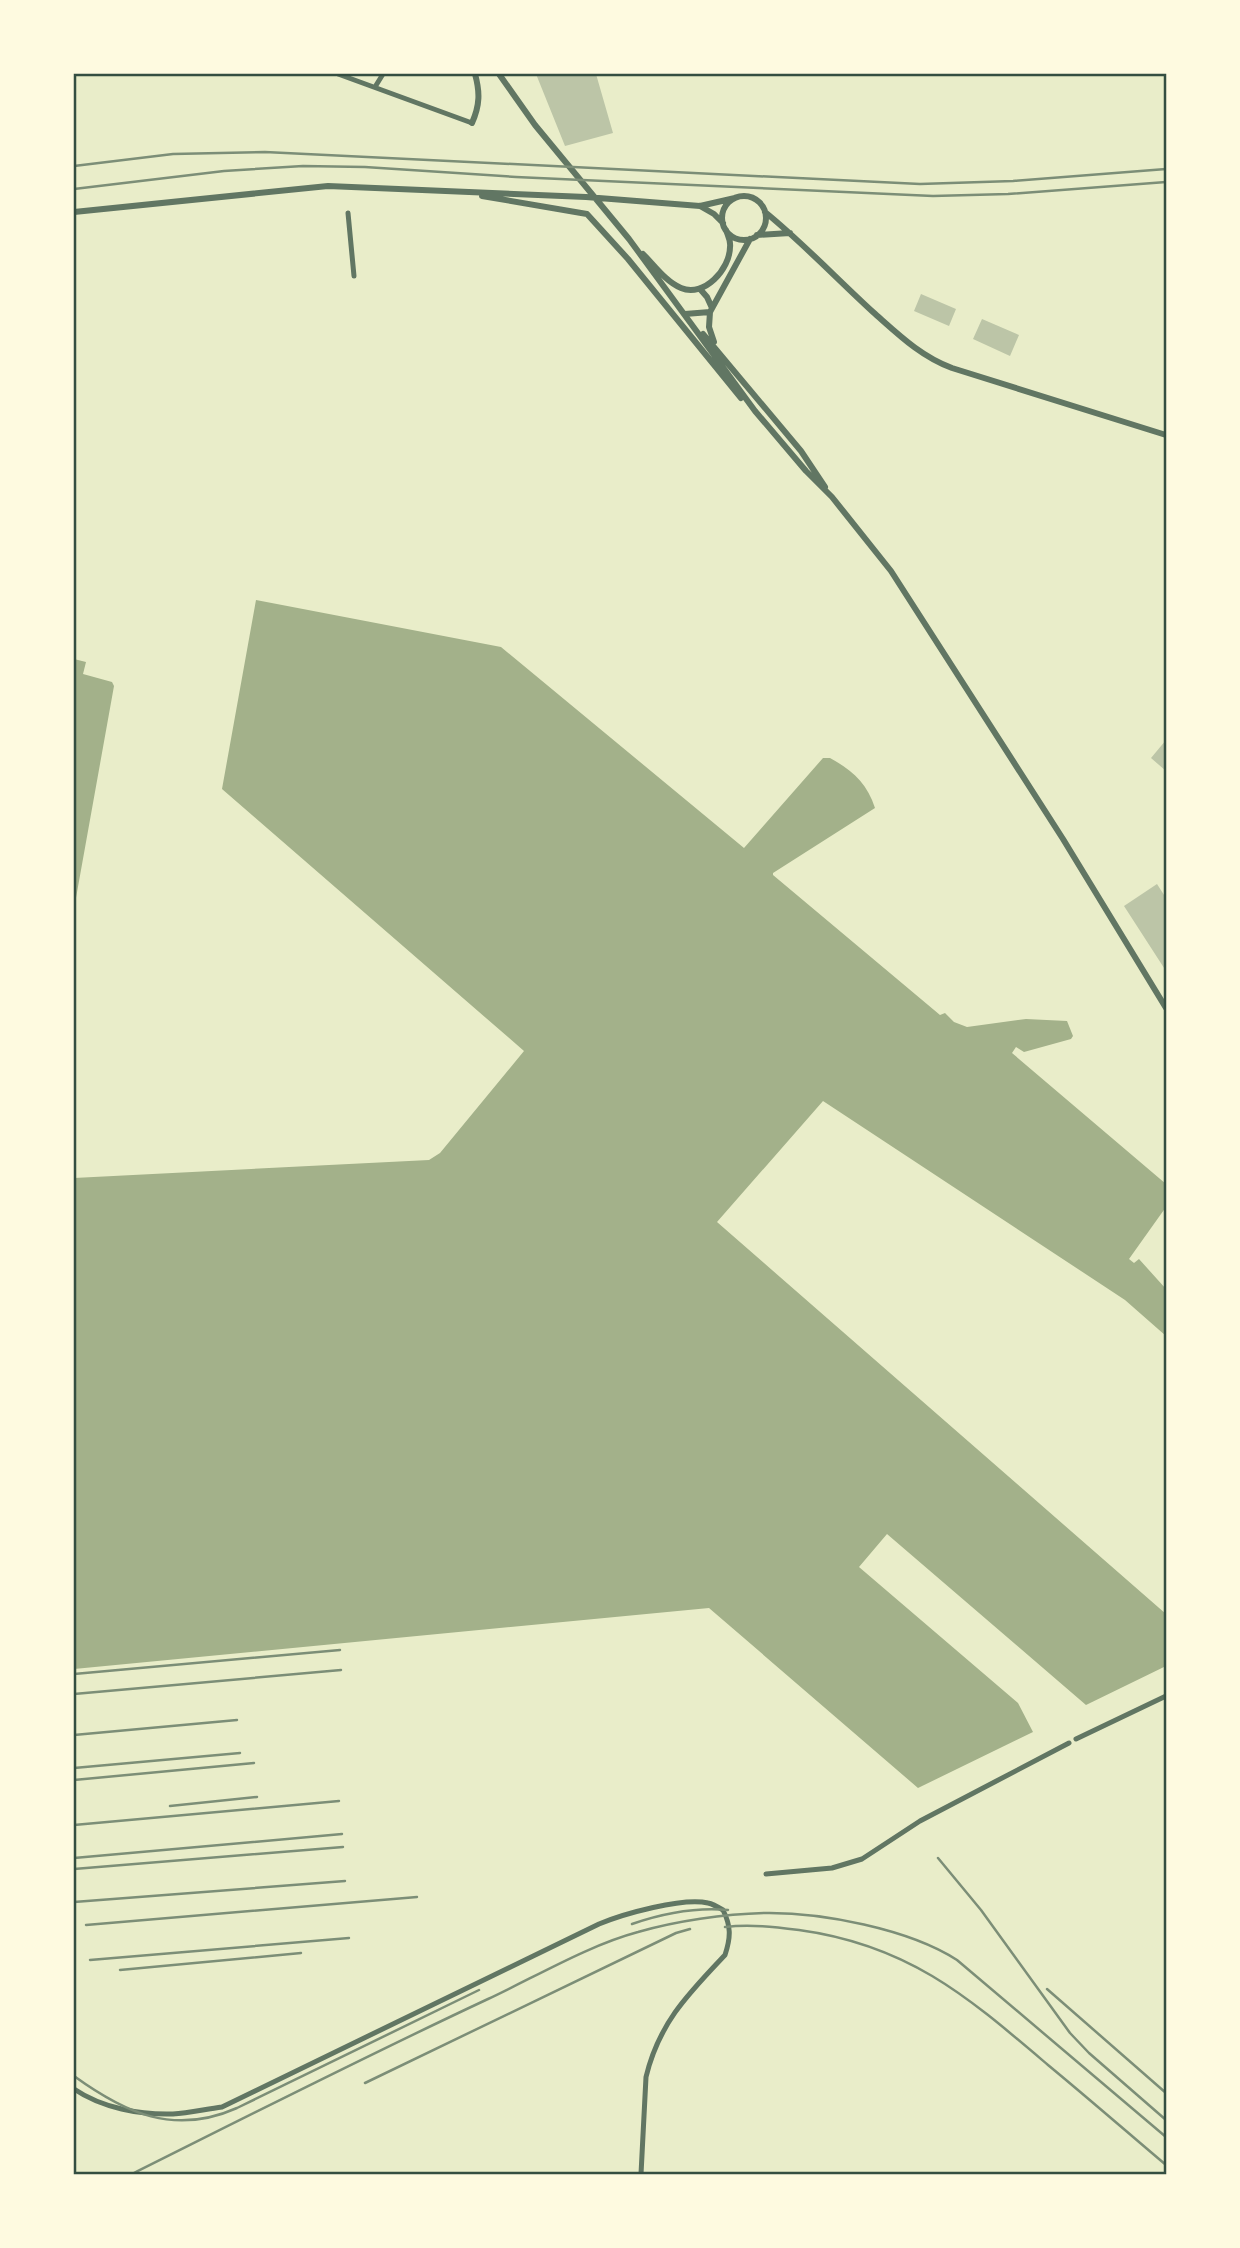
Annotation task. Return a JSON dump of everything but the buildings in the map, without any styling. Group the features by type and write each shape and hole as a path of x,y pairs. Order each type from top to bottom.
{"street":[{"path":"338,74 472,123 480,100 475,74"},
{"path":"375,88 383,74"},
{"path":"499,74 534,125 629,239 755,411"},
{"path":"74,212 328,187 586,197 700,206 735,198 753,198 846,287 911,346 926,356 952,368 1167,435"},
{"path":"464,192 587,214 628,259 731,387 832,497"},
{"path":"586,197 587,214"},
{"path":"629,239 682,289 700,289 715,277 727,259 730,247 725,227 725,209 735,198"},
{"path":"700,206 713,214 739,239 790,233"},
{"path":"711,310 754,237 764,226 765,212"},
{"path":"348,213 355,276"},
{"path":"700,289 708,297 711,310 709,327 718,350"},
{"path":"685,314 711,310"},
{"path":"692,323 718,350 800,451 832,497 891,571 1063,839 1167,1008"},
{"path":"1076,1739 1167,1696"},
{"path":"766,1874 831,1868 862,1859 920,1821 1069,1743"},
{"path":"74,2089 100,2102 130,2110 173,2114 222,2107 625,1913 689,1902 708,1903 723,1909 730,1926 729,1944 725,1955 668,2020 650,2062 646,2077 640,2175"}],"shaded area":[{"path":"256,600 501,647 744,848 823,758 830,758 858,778 868,791 875,808 773,875 940,1015 945,1013 954,1022 967,1027 1026,1019 1067,1021 1073,1036 1071,1039 1024,1052 1016,1047 1012,1053 1166,1184 1166,1207 1129,1259 1134,1263 1139,1259 1166,1289 1166,1336 1125,1300 823,1101 717,1222 1166,1614 1166,1666 1086,1705 887,1534 859,1567 1018,1703 1033,1732 918,1788 709,1608 74,1669 74,1178 429,1160 440,1153 524,1051 222,789"},
{"path":"74,659 86,662 83,674 112,682 114,686 74,909"}],"railway":[{"path":"74,166 173,154 265,152 920,184 1013,181 1166,169"},
{"path":"74,189 224,171 303,166 933,196 1008,194 1166,182"},
{"path":"74,1674 340,1650"},
{"path":"74,1694 341,1670"},
{"path":"74,1735 237,1720"},
{"path":"74,1768 240,1753"},
{"path":"74,1780 254,1763"},
{"path":"170,1806 257,1797"},
{"path":"74,1825 339,1801"},
{"path":"74,1858 342,1834"},
{"path":"74,1869 343,1847"},
{"path":"938,1858 981,1910 1070,2033 1166,2120"},
{"path":"74,1902 345,1881"},
{"path":"86,1925 417,1897"},
{"path":"632,1924 680,1912 728,1910"},
{"path":"132,2174 354,2063 600,1945 684,1921 764,1913 787,1913 864,1924 915,1939 957,1960 1166,2137"},
{"path":"725,1927 772,1927 838,1937 905,1961 963,1996 991,2017 1166,2165"},
{"path":"365,2083 676,1933 690,1929"},
{"path":"90,1960 349,1938"},
{"path":"120,1970 301,1953"},
{"path":"1047,1989 1166,2093"},
{"path":"74,2076 112,2101 151,2116 171,2120 214,2116 237,2108 479,1990"}]}
